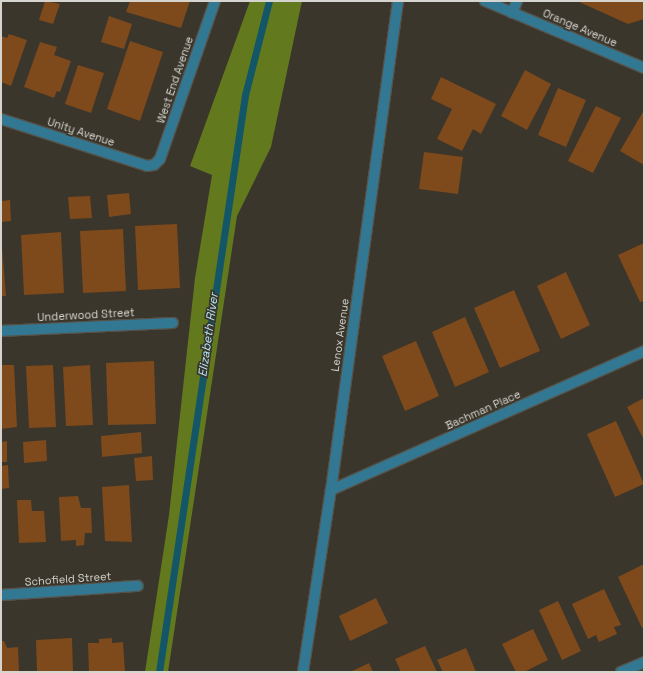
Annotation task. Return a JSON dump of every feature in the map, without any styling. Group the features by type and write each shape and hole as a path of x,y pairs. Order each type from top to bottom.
{"street":[{"name":"West End Avenue","path":"154,165 160,159 215,1"},
{"name":"Lenox Avenue","path":"303,672 331,490 398,1"},
{"name":"Orange Avenue","path":"485,1 644,68"},
{"path":"512,13 517,1"},
{"name":"Unity Avenue","path":"1,119 147,166 154,165"},
{"name":"Underwood Street","path":"1,332 173,322"},
{"name":"Bachman Place","path":"331,490 644,351"},
{"name":"Schofield Street","path":"1,596 138,586"},
{"path":"621,672 644,662"}],"green space":[{"path":"250,1 302,1 271,147 237,216 168,672 145,672 169,515 195,278 212,175 190,166"}],"building":[{"path":"45,1 60,4 53,24 39,20"},
{"path":"130,1 190,1 181,28 126,12"},
{"path":"577,1 644,1 644,19 628,24"},
{"path":"109,16 132,24 124,49 101,42"},
{"path":"9,34 27,40 11,86 1,82 1,36 7,38"},
{"path":"130,41 163,52 140,121 107,109"},
{"path":"40,42 57,47 54,55 71,61 60,92 57,91 54,98 24,87"},
{"path":"78,65 104,73 91,113 65,104"},
{"path":"525,70 551,84 527,130 501,116"},
{"path":"441,77 496,104 481,134 473,129 462,151 437,139 452,109 431,99"},
{"path":"558,88 586,100 566,147 538,135"},
{"path":"596,106 621,118 593,173 568,161"},
{"path":"644,110 644,165 620,151"},
{"path":"424,152 463,157 458,194 419,189"},
{"path":"129,193 131,214 109,217 107,195"},
{"path":"90,196 92,218 70,219 68,197"},
{"path":"10,200 11,221 1,222 1,201"},
{"path":"177,224 180,288 138,290 135,226"},
{"path":"123,229 126,291 83,293 80,231"},
{"path":"61,232 64,293 24,295 21,235"},
{"path":"1,235 6,296 1,296"},
{"path":"644,243 644,301 640,302 618,255"},
{"path":"566,272 590,325 561,339 537,286"},
{"path":"514,290 540,351 500,368 474,308"},
{"path":"465,317 489,372 455,387 432,332"},
{"path":"416,341 439,396 405,411 382,356"},
{"path":"154,361 156,424 108,425 106,363"},
{"path":"1,365 14,365 17,427 1,429"},
{"path":"53,365 56,427 29,428 26,366"},
{"path":"90,365 93,425 66,426 63,367"},
{"path":"644,398 644,440 627,407"},
{"path":"616,421 644,484 615,497 587,434"},
{"path":"141,432 142,453 102,457 101,436"},
{"path":"46,440 47,461 24,463 23,442"},
{"path":"7,441 7,462 1,462 1,442"},
{"path":"152,456 153,480 136,481 134,458"},
{"path":"8,465 9,488 1,489 1,466"},
{"path":"129,485 132,542 105,541 102,487"},
{"path":"78,496 81,508 91,508 92,533 85,533 84,545 76,546 76,540 61,541 59,497"},
{"path":"17,500 31,500 32,511 44,511 46,542 19,543"},
{"path":"644,564 644,627 642,628 618,577"},
{"path":"604,589 621,625 614,627 617,634 599,642 596,635 588,639 572,604"},
{"path":"376,598 388,623 350,641 339,616"},
{"path":"558,601 581,651 562,660 539,610"},
{"path":"533,629 548,660 524,672 516,672 502,644"},
{"path":"72,638 73,672 37,672 36,640"},
{"path":"112,638 112,643 123,642 125,672 89,672 88,643 99,643 99,639"},
{"path":"1,641 4,641 7,648 18,647 19,672 1,672"},
{"path":"425,646 437,672 401,672 395,659"},
{"path":"466,648 476,672 443,672 437,660"},
{"path":"369,663 373,672 350,672"}],"waterway":[{"name":"Elizabeth River","path":"159,672 245,95 269,1"}]}
